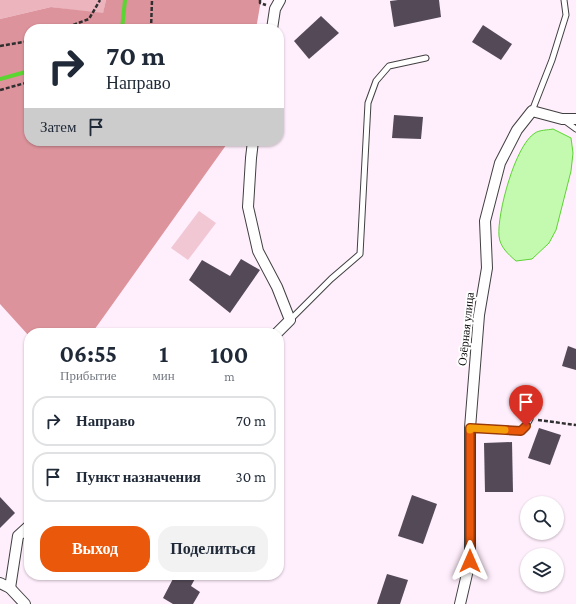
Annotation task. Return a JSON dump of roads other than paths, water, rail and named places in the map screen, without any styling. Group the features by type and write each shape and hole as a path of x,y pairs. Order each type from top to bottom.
{"street":[{"path":"273,24 275,9 280,0"},
{"path":"532,111 562,120 576,119"},
{"name":"Озёрная улица","path":"460,604 470,561 470,428 479,315 487,268 486,221 500,163 517,130 532,111"},
{"path":"253,146 248,207 258,251 277,287 290,320 282,328"},
{"path":"10,588 18,536 24,531"},
{"path":"0,583 10,588 25,604"}],"lane":[{"path":"532,111 552,60 566,15 564,0"},
{"path":"290,320 331,279 360,254 368,103 376,81 389,66 426,58"},
{"path":"562,120 576,129"},
{"path":"470,428 521,431 530,419"}],"waterway":[{"path":"123,24 125,0"},
{"path":"0,79 24,72"}]}
